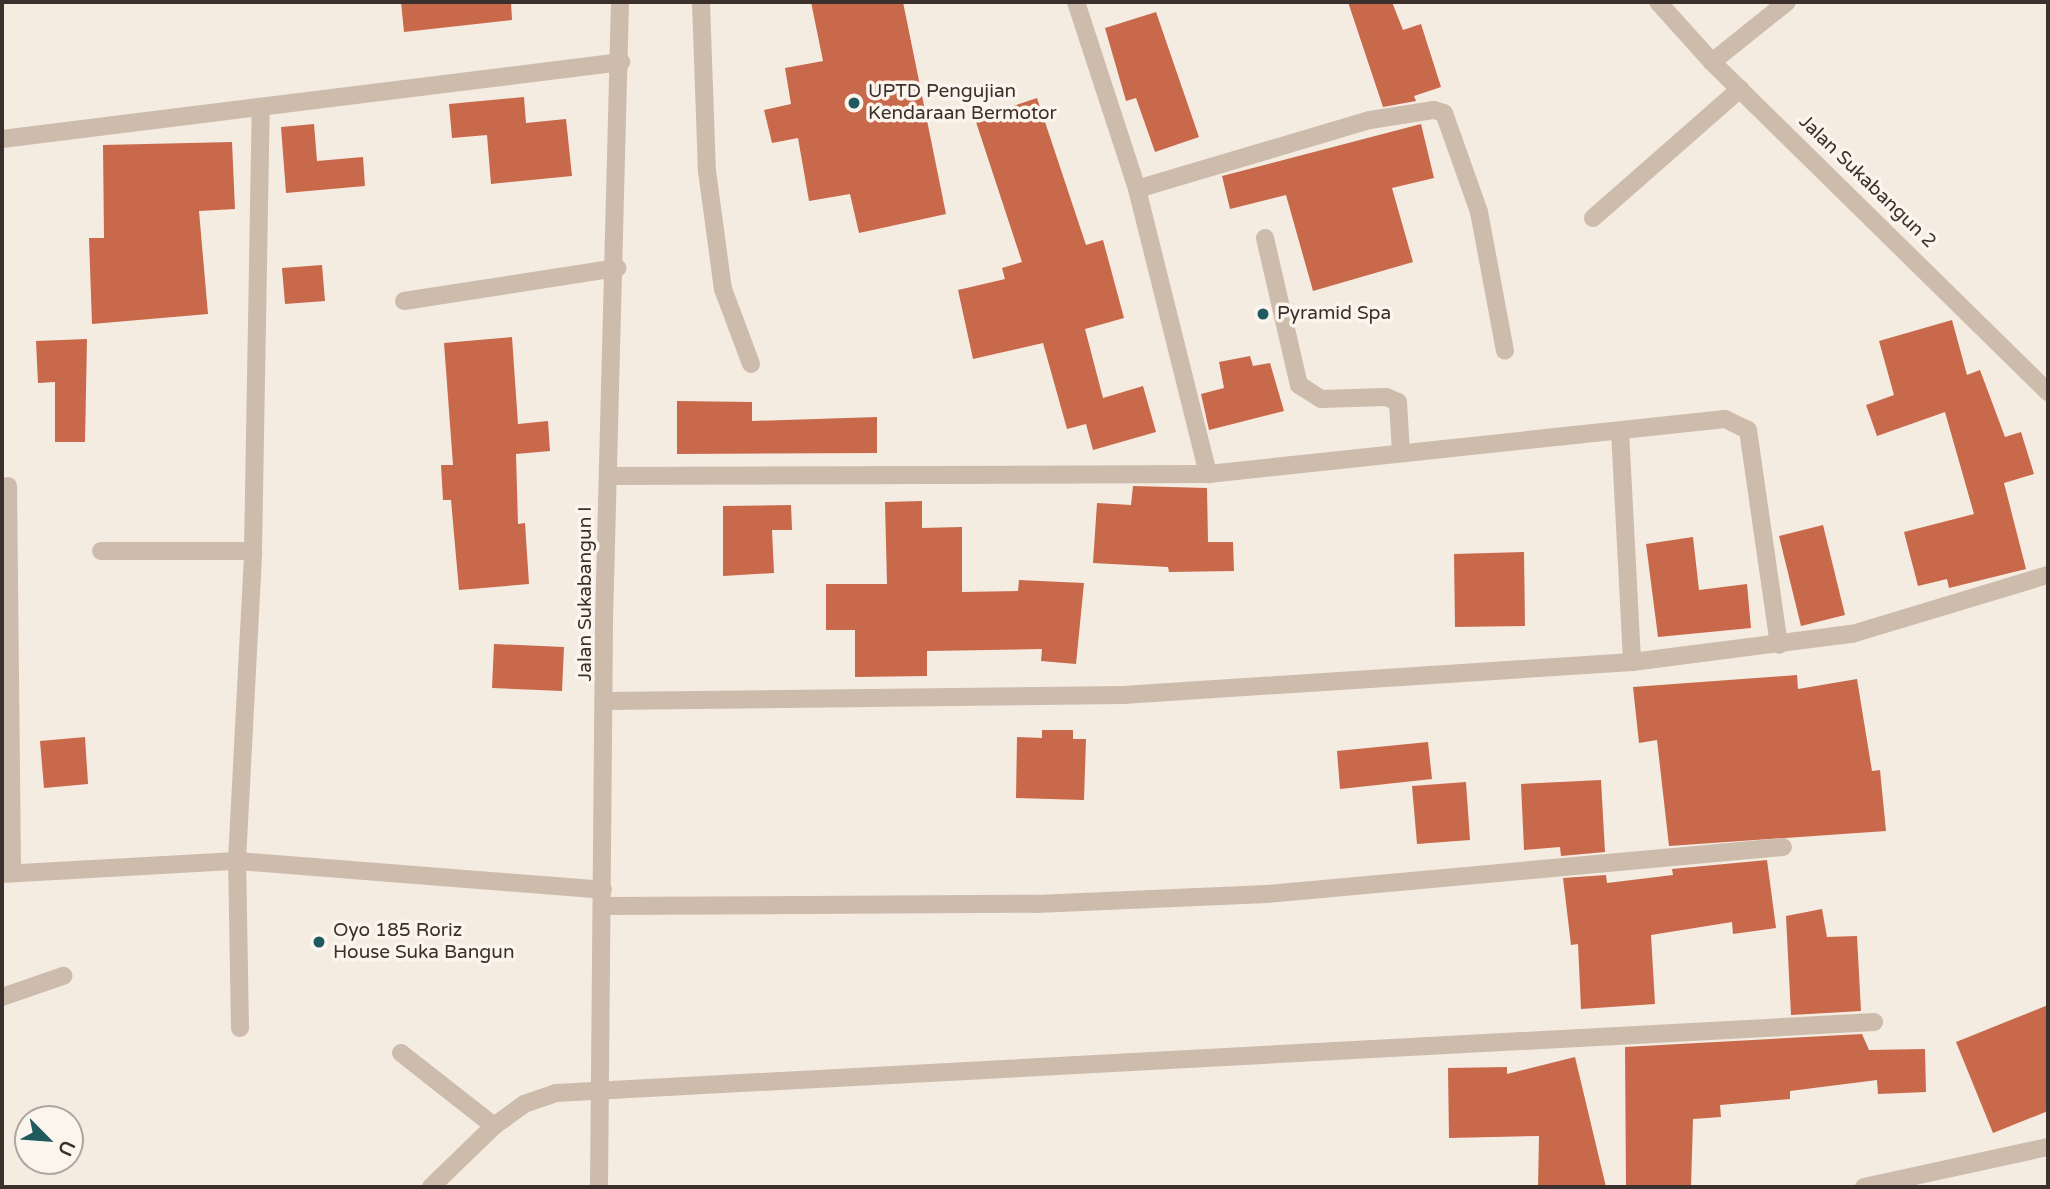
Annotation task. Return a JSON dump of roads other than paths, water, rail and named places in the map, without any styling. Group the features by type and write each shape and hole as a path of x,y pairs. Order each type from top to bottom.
{"street":[{"name":"Jalan Sukabangun I","path":"599,1187 598,1088 608,476 617,268 620,2"},
{"path":"701,2 707,171 723,289 751,363"},
{"path":"1076,2 1137,189 1208,474"},
{"name":"Jalan Sukabangun 2","path":"1658,2 1712,62 2047,389"},
{"path":"1712,62 1787,2"},
{"path":"2,139 621,62"},
{"path":"1593,218 1740,89"},
{"path":"240,1028 237,860 253,551 261,107"},
{"path":"1137,189 1370,121 1434,110 1444,113 1479,212 1505,351"},
{"path":"1265,238 1299,385 1321,399 1386,397 1398,402 1401,452"},
{"path":"404,302 617,268"},
{"path":"608,476 1208,474 1725,419 1748,430 1779,645"},
{"path":"1620,431 1632,662"},
{"path":"8,486 7,873 237,860 603,898 1035,904 1254,895 1783,847"},
{"path":"101,551 253,551"},
{"path":"606,701 1123,695 1632,662 1779,645 1890,625 2048,575"},
{"path":"2,997 63,976"},
{"path":"432,1187 494,1126 539,1098 598,1088 1141,1065 1874,1022"},
{"path":"401,1053 494,1126"},
{"path":"1864,1187 2048,1147"}],"place":[{"name":"UPTD Pengujian Kendaraan Bermotor","path":"854,103"},
{"name":"Pyramid Spa","path":"1263,314"},
{"name":"Oyo 185 Roriz House Suka Bangun","path":"319,942"}]}
